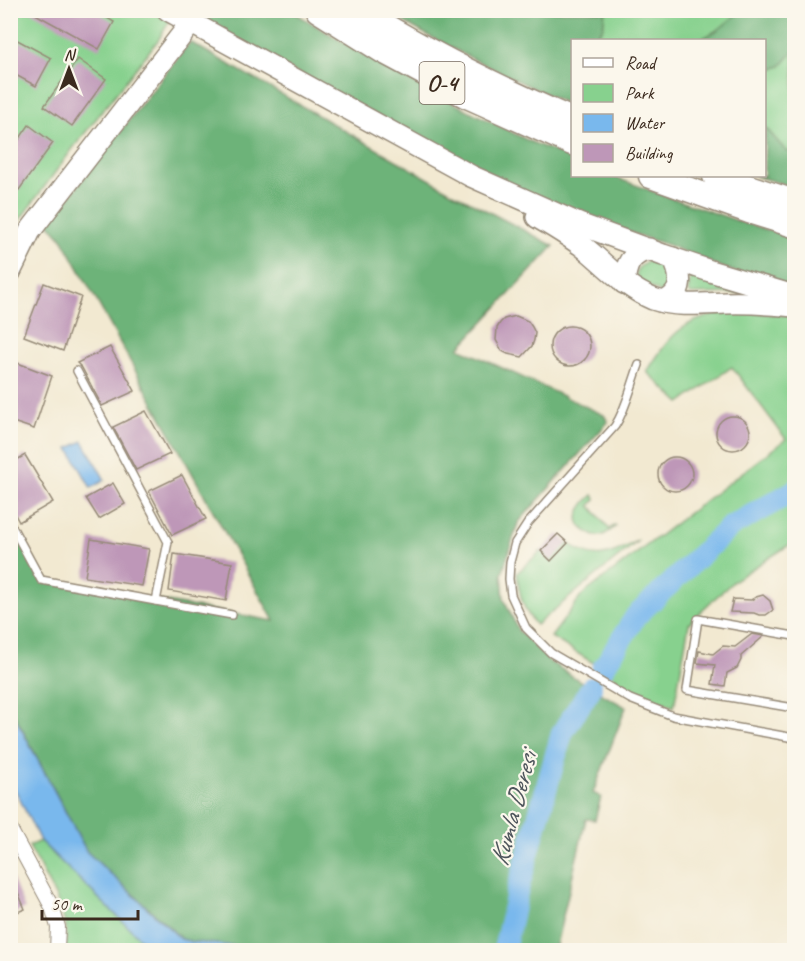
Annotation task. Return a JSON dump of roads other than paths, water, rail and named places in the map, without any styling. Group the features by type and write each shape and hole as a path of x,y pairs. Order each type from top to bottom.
{"highway":[{"name":"O-4","path":"318,10 383,51 456,90 571,142"},
{"name":"O-4","path":"359,10 442,58 509,92 571,119"},
{"path":"654,177 795,225"},
{"path":"718,177 795,202"}],"main road":[{"path":"168,10 471,176 565,234 639,293 675,304 745,303 795,306"},
{"path":"10,272 30,231 191,23"},
{"path":"471,176 579,224 710,271 795,296"},
{"path":"624,283 627,265 632,257 649,249"},
{"path":"664,302 675,294 679,281 678,268 673,258"}],"street":[{"path":"10,829 52,907 58,927 57,951"}],"lane":[{"path":"639,365 628,400 615,426 528,523 515,543 510,562 509,579 514,603 526,628 551,653 630,699 673,716 795,738"},
{"path":"77,371 168,543 156,601"},
{"path":"10,522 41,580 232,615"},
{"path":"795,636 698,619 687,690 795,708"}],"water":[{"path":"83,441 105,480 91,488 69,448"},
{"path":"10,708 87,852 181,939 281,950 152,950 40,841 11,781"}],"waterway":[{"name":"Kumla Deresi","path":"602,670 636,616 730,527 794,491"},
{"name":"Kumla Deresi","path":"504,950 518,889 562,733 591,688"}]}
